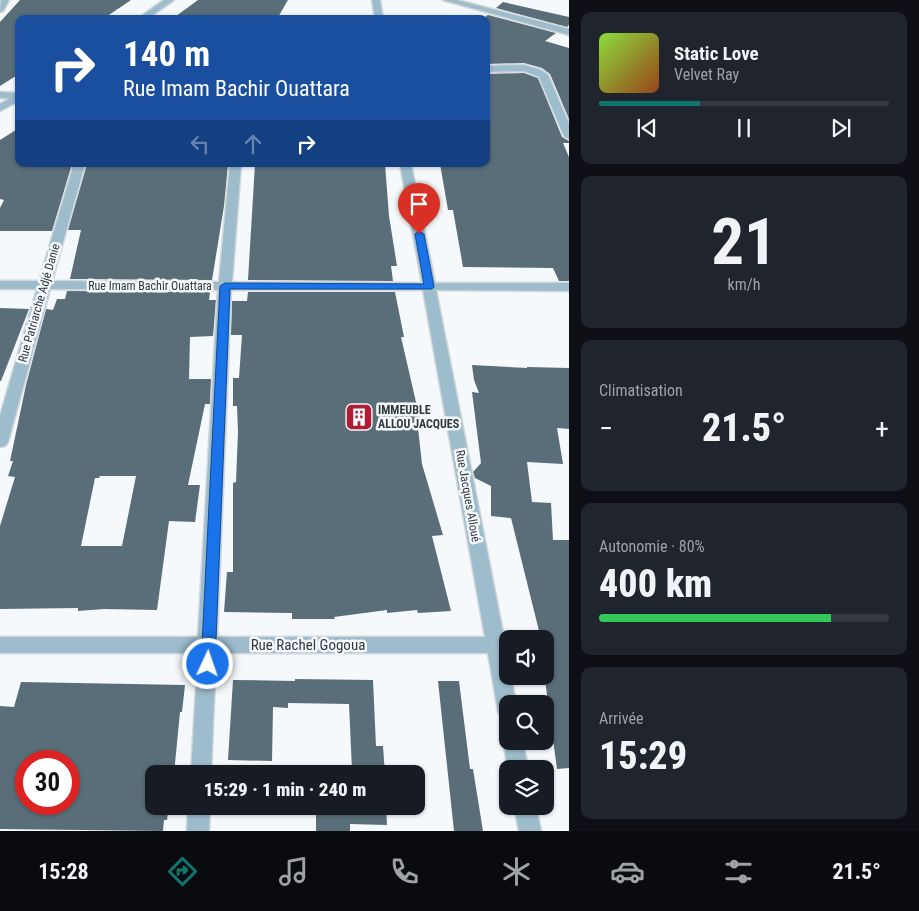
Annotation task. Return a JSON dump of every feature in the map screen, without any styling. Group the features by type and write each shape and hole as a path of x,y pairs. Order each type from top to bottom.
{"street":[{"path":"0,9 5,0"},
{"path":"147,15 170,0"},
{"path":"376,0 378,15"},
{"path":"447,0 569,32"},
{"path":"490,69 528,70 543,75 569,136"},
{"path":"0,95 15,96"},
{"path":"0,108 15,99"},
{"name":"Rue Patriarche Adjé Danie","path":"0,442 78,167"},
{"path":"202,765 209,645 225,286 236,167"},
{"name":"Rue Jacques Alloué","path":"407,167 505,695"},
{"name":"Rue Imam Bachir Ouattara","path":"0,285 569,287"},
{"name":"Rue Rachel Gogoua","path":"0,645 495,645"},
{"path":"198,831 199,815"},
{"path":"527,815 530,831"}],"building":[{"path":"20,0 131,0 109,15 15,15 15,77 0,86 0,22"},
{"path":"198,0 288,0 279,15 177,15"},
{"path":"503,2 569,17 569,25 567,27 496,8"},
{"path":"490,16 556,33 545,41 569,48 569,119 550,74 542,68 524,63 490,64"},
{"path":"524,73 538,78 562,137 569,141 569,143 563,143 569,157 569,281 559,281 553,268 463,267 453,210 448,210 441,167 490,167 490,74"},
{"path":"15,131 15,167 71,167 52,231 0,231 0,208 4,200 0,199 0,140"},
{"path":"86,167 228,167 224,206 212,280 70,279 81,230 68,230"},
{"path":"255,167 385,167 389,216 397,266 391,266 393,281 248,280"},
{"path":"67,291 210,292 209,300 216,300 213,336 190,337 189,379 211,379 210,404 205,404 188,485 200,485 195,522 169,521 157,610 104,609 78,611 78,608 0,609 0,526 15,477 8,476 13,461 10,461 26,385 46,309 53,310 57,299 65,299","holes":["100,476 136,476 122,546 81,546 95,478"]},
{"path":"248,292 395,292 404,337 401,337 422,428 418,428 422,464 443,535 432,536 451,611 418,613 417,610 387,613 387,610 334,617 335,619 292,619 292,613 224,612 227,572 233,572 233,483 236,482 238,432 237,406 233,406 233,378 239,378 242,335 231,335 232,301 247,301"},
{"path":"0,308 29,309 1,381 0,381"},
{"path":"472,365 569,368 569,429 557,428 563,464 527,462 532,502 551,503 553,540 569,540 569,768 557,769 554,747 554,695 547,695 546,685 554,685 554,630 539,630 511,518 491,516 491,486 475,478 473,472 481,463 472,392 479,393 474,380"},
{"path":"295,679 373,680 376,746 383,746 384,765 352,765 349,704 288,703 288,708 273,707 272,761 228,760 233,680 295,681"},
{"path":"438,681 459,681 470,769 473,769 483,831 454,831"},
{"path":"21,682 185,685 182,712 180,712 175,765 145,765 145,815 168,815 167,820 164,820 163,831 0,829 0,706 14,707"},
{"path":"316,815 386,815 387,825 350,824 350,831 316,831"}],"place":[{"name":"IMMEUBLE ALLOU JACQUES","path":"359,417"}],"route":[{"path":"208,664 225,286 429,287 419,234"}]}
